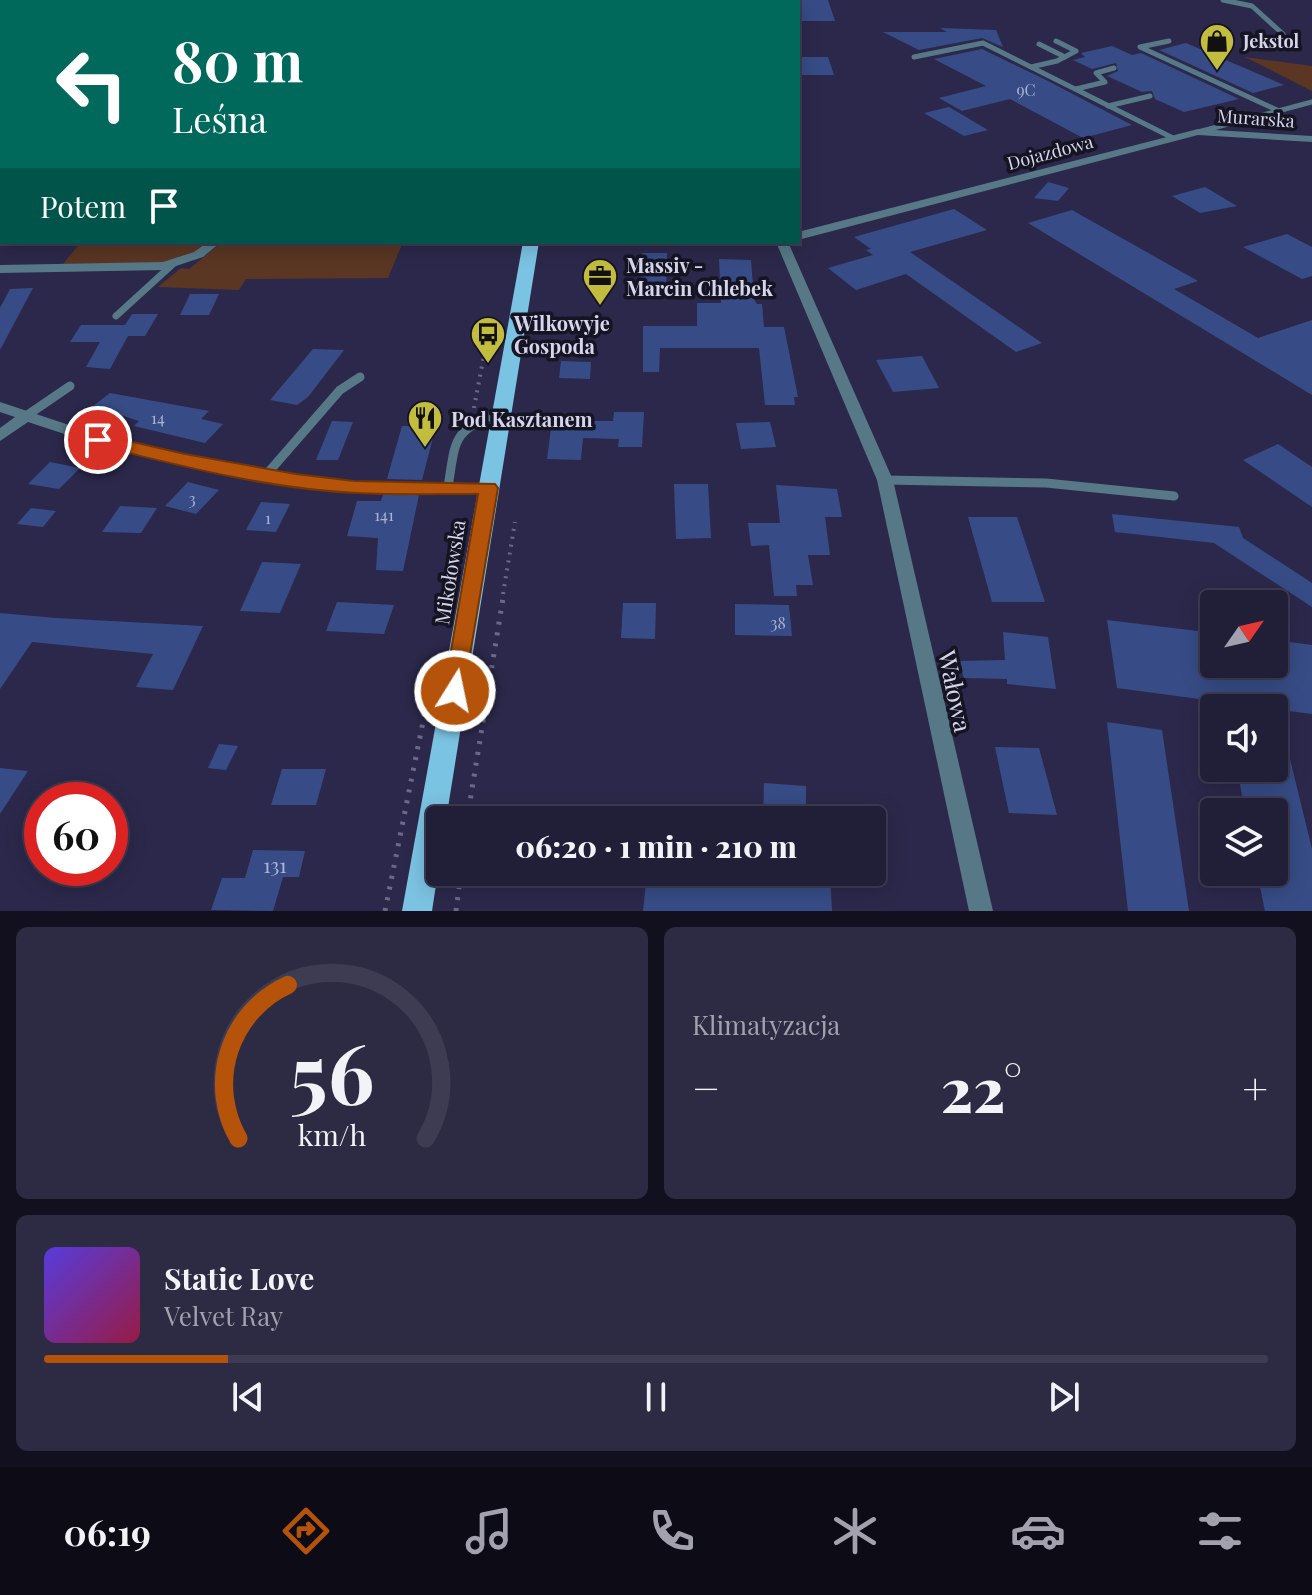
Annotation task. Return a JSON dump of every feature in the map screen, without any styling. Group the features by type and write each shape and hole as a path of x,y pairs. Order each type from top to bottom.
{"main road":[{"name":"Mikołowska","path":"417,911 531,244"}],"street":[{"name":"Dojazdowa","path":"800,235 1198,132"},
{"name":"Murarska","path":"1198,132 1312,139"},
{"path":"0,269 173,264 213,244"},
{"name":"Wałowa","path":"783,244 885,480 981,911"},
{"path":"0,407 98,440 266,475 354,487 489,488"},
{"path":"0,436 26,416"}],"lane":[{"path":"1223,0 1252,6 1283,34"},
{"path":"1031,67 1076,51 1056,41"},
{"path":"1169,41 1140,47 1279,111"},
{"path":"914,57 983,43 1173,138"},
{"path":"1039,44 1065,57"},
{"path":"1076,89 1105,82 1096,73 1114,68"},
{"path":"1108,106 1150,96"},
{"name":"Dojazdowa","path":"1198,132 1312,102"},
{"path":"116,316 173,264"},
{"path":"266,475 340,390 360,377"},
{"path":"26,416 70,386"},
{"path":"448,487 456,438 463,427 501,411"},
{"path":"885,480 1046,483 1174,496"}],"path":[{"path":"469,806 515,522"},
{"path":"385,911 434,666"},
{"path":"456,911 459,886"}],"shaded area":[{"path":"1245,57 1312,66 1312,91"},
{"path":"79,244 206,244 204,248 165,263 63,264"},
{"path":"220,244 402,244 388,278 246,279 239,290 158,287 181,268 189,269"}],"building":[{"path":"800,0 828,0 835,21 800,21"},
{"path":"940,28 996,30 1003,47 982,38 919,50 883,32 947,32"},
{"path":"1186,43 1284,85 1253,93 1159,50"},
{"path":"1112,46 1132,55 1141,53 1239,99 1184,112 1155,99 1152,91 1142,92 1107,76 1118,71 1116,63 1092,69 1073,60 1085,57 1081,53"},
{"path":"982,49 1132,125 1083,138 1010,99 962,111 939,98 986,86 934,59"},
{"path":"800,57 828,57 834,75 801,75"},
{"path":"949,107 988,130 964,136 924,113"},
{"path":"1048,182 1069,188 1058,201 1034,198"},
{"path":"1205,187 1237,206 1200,213 1172,196"},
{"path":"954,209 987,230 910,252 1042,343 1016,352 906,274 856,290 828,268 873,255 866,250 871,249 854,237"},
{"path":"1072,210 1198,281 1174,289 1258,338 1312,320 1312,395 1028,223"},
{"path":"1287,234 1312,247 1312,276 1302,279 1243,247"},
{"path":"642,253 667,253 666,288 640,288"},
{"path":"719,259 751,260 754,299 757,304 762,304 764,327 784,327 798,397 794,397 795,405 765,405 759,348 660,348 659,372 643,372 643,326 697,326 697,303 721,303"},
{"path":"33,288 0,350 0,308 10,289"},
{"path":"190,294 219,294 209,315 180,315"},
{"path":"132,314 158,314 145,336 128,336 110,369 86,367 100,342 70,342 81,325 125,325"},
{"path":"313,349 344,350 308,397 297,405 270,400"},
{"path":"922,356 939,388 893,392 876,360"},
{"path":"561,361 591,362 590,379 559,378"},
{"path":"110,393 209,411 201,419 223,424 205,443 134,426 139,421 93,406"},
{"path":"614,412 644,412 642,447 618,447 619,439 583,438 581,460 547,459 552,421 613,421"},
{"path":"332,421 353,422 338,460 316,460"},
{"path":"770,422 776,447 741,449 736,423"},
{"path":"402,426 436,426 422,480 387,479"},
{"path":"1278,444 1312,467 1312,507 1243,460"},
{"path":"50,462 80,468 59,489 28,484"},
{"path":"188,482 219,490 196,514 165,506"},
{"path":"674,484 708,484 711,538 676,539"},
{"path":"776,485 837,489 842,517 825,517 830,555 808,555 813,585 796,585 797,596 774,596 769,545 751,546 748,523 780,523"},
{"path":"383,495 419,495 403,571 376,570 378,538 347,536 357,501 381,501"},
{"path":"261,502 290,504 276,532 246,530"},
{"path":"120,506 157,508 141,533 102,532"},
{"path":"31,508 56,511 43,527 17,524"},
{"path":"1112,514 1239,527 1243,538 1312,583 1312,607 1214,543 1115,532"},
{"path":"968,517 1017,517 1045,602 992,602"},
{"path":"262,562 301,564 280,613 240,611"},
{"path":"337,602 394,605 384,634 326,631"},
{"path":"623,603 656,603 655,639 621,638"},
{"path":"735,604 789,605 792,636 735,635"},
{"path":"0,613 203,626 173,690 136,687 153,654 32,642 0,689"},
{"path":"1107,620 1200,631 1200,678 1288,678 1288,642 1312,645 1312,714 1288,711 1288,694 1200,694 1200,699 1117,688"},
{"path":"1003,632 1048,637 1056,689 1007,684 1007,679 964,678 958,661 1005,660"},
{"path":"1107,722 1162,730 1189,911 1128,911"},
{"path":"219,744 238,746 226,770 208,768"},
{"path":"995,747 1039,748 1057,815 1009,813"},
{"path":"1288,751 1312,849 1312,911 1265,911 1260,886 1288,886 1288,798 1242,798 1240,782 1288,782"},
{"path":"0,768 28,771 0,814"},
{"path":"282,769 326,769 316,805 271,805"},
{"path":"764,783 806,786 806,806 763,806"},
{"path":"253,850 305,851 299,877 283,877 273,911 211,910 222,878 245,878"},
{"path":"646,886 831,886 832,911 643,911"}],"place":[{"name":"Jekstol","path":"1217,72"},
{"name":"Massiv - Marcin Chlebek","path":"600,307"},
{"name":"Wilkowyje Gospoda","path":"488,365"},
{"name":"Pod Kasztanem","path":"425,449"}],"route":[{"path":"98,440 296,480 354,487 489,488 455,691"}]}
